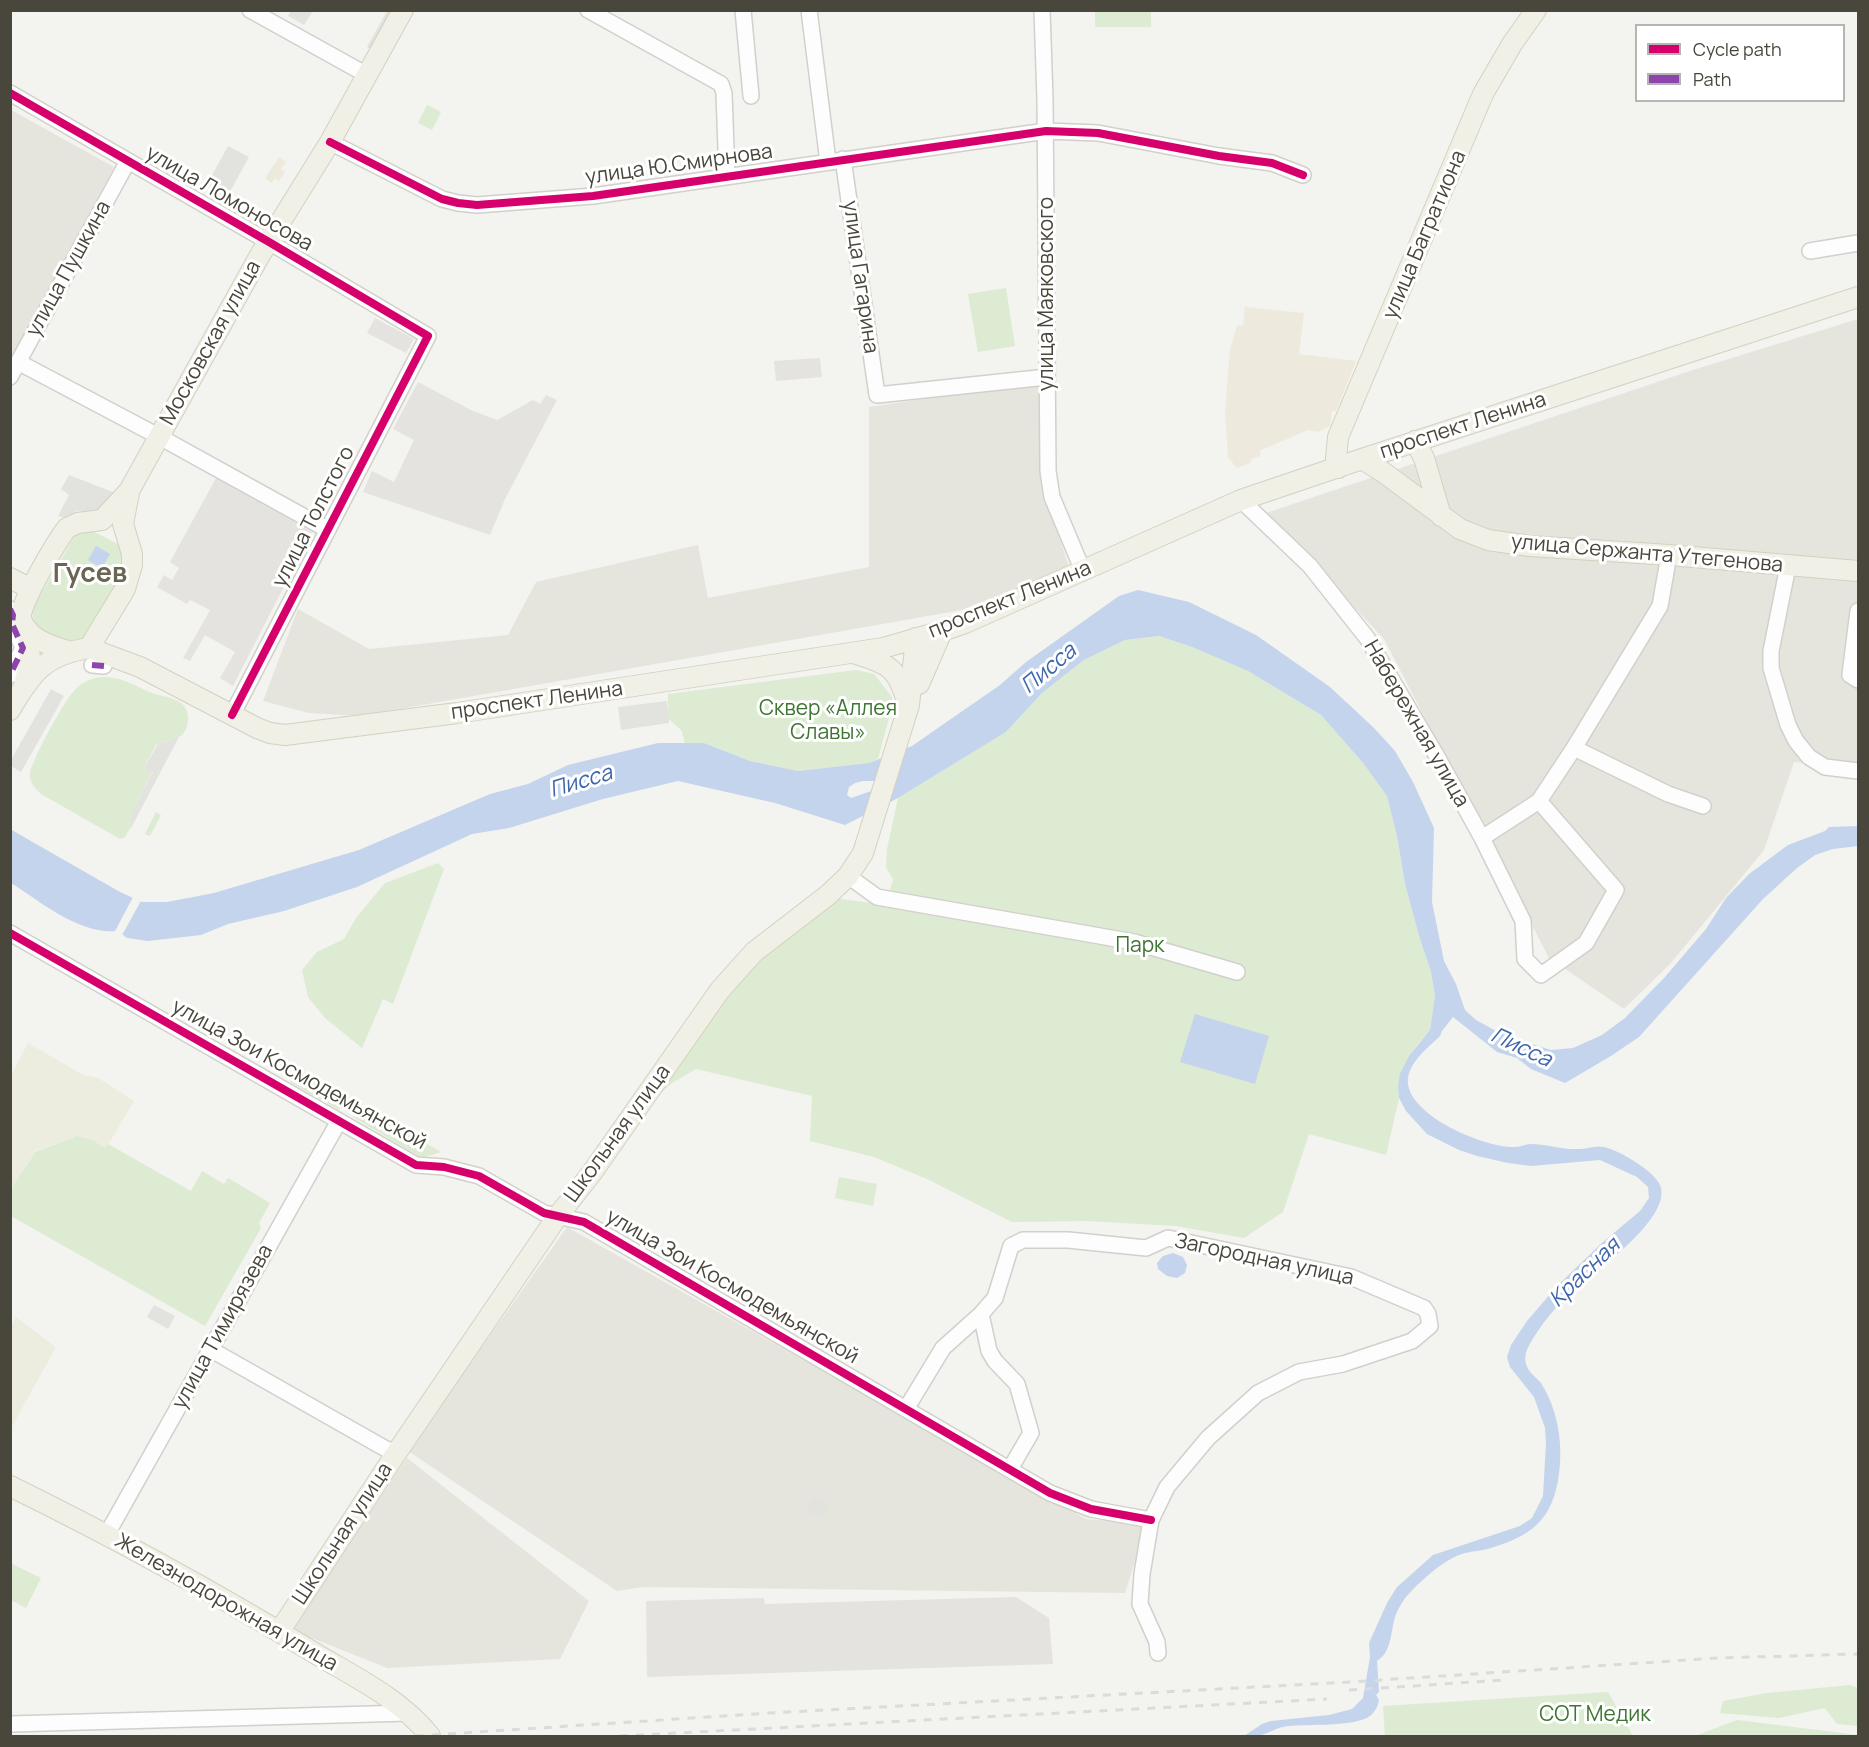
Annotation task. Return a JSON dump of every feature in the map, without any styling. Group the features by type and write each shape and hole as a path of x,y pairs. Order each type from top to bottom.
{"main road":[{"name":"Московская улица","path":"31,589 67,528 78,523 97,522 106,517 129,491 158,436 269,242 330,142 403,10"},
{"name":"улица Багратиона","path":"1338,468 1336,459 1338,437 1483,94 1512,44 1536,10"},
{"name":"проспект Ленина","path":"96,653 114,641 140,667 270,733 285,735 663,682 883,648 942,632 1241,500 1858,297"},
{"path":"1415,441 1424,458 1441,516"},
{"name":"улица Сержанта Утегенова","path":"1362,459 1460,529 1488,540 1530,546 1858,571"},
{"name":"Московская улица","path":"96,653 125,588 132,565 132,554 123,524 129,491"},
{"path":"89,522 105,527 127,540"},
{"path":"10,578 31,589 18,615 30,661 17,680 10,710"},
{"path":"18,615 38,639 68,651 96,653"},
{"name":"Школьная улица","path":"279,1632 397,1452 557,1217 591,1174 720,990 754,952 828,895 848,876 863,853 909,705 942,632"},
{"name":"Школьная улица","path":"909,705 916,638"},
{"path":"17,680 68,651"},
{"path":"850,653 880,661 893,671 901,681 909,705"},
{"name":"Железнодорожная улица","path":"10,1486 107,1534 390,1698 408,1713 430,1737"}],"street":[{"path":"250,10 367,75"},
{"path":"588,10 721,84 724,93 727,177"},
{"path":"743,10 752,96"},
{"path":"809,10 828,162"},
{"name":"улица Маяковского","path":"1042,10 1046,131 1048,471 1052,497 1083,571"},
{"name":"улица Ломоносова","path":"10,93 428,336"},
{"name":"улица Ю.Смирнова","path":"330,142 442,199 458,203 497,205 570,199 1046,131 1098,133 1219,156 1272,163 1303,175"},
{"name":"улица Гагарина","path":"843,159 877,395 1047,377"},
{"name":"улица Пушкина","path":"10,376 128,161"},
{"path":"1810,251 1858,243"},
{"name":"улица Толстого","path":"232,715 428,336"},
{"path":"18,362 328,530"},
{"name":"Набережная улица","path":"1241,500 1310,566 1367,638 1482,838 1523,921 1525,959 1541,975 1586,943 1616,890 1539,801"},
{"path":"1482,838 1539,801 1660,606 1670,555"},
{"path":"1788,566 1771,651 1770,669 1788,725 1796,741 1809,757 1824,767 1858,771"},
{"path":"17,680 23,648 12,624 13,615 18,615"},
{"path":"1858,620 1850,675 1858,680"},
{"path":"1574,748 1668,794 1703,806"},
{"path":"848,876 877,897 1134,942 1237,972"},
{"name":"улица Зои Космодемьянской","path":"10,933 416,1165 444,1167 479,1176 544,1213 584,1222 1050,1493 1091,1509 1151,1520"},
{"name":"улица Тимирязева","path":"107,1534 339,1121"},
{"name":"Загородная улица","path":"981,1314 995,1299 1011,1246 1023,1240 1068,1240 1146,1248 1168,1238 1351,1277 1424,1308 1428,1314 1430,1326 1412,1341 1343,1364 1299,1372 1257,1393 1208,1438 1167,1487 1151,1520"},
{"path":"906,1409 943,1348 981,1314 989,1352 994,1361 1017,1384 1031,1433 1010,1469"},
{"path":"210,1349 386,1449 397,1452"},
{"path":"1151,1520 1142,1574 1140,1604 1157,1642 1158,1653"},
{"path":"10,1724 408,1713"}],"shaded area":[{"path":"291,10 313,11 304,25 288,16"},
{"path":"387,11 399,11 376,52 367,47"},
{"path":"11,110 114,167 11,359"},
{"path":"228,146 249,157 227,197 206,186"},
{"path":"279,157 286,162 281,169 285,172 279,181 275,178 272,183 265,178"},
{"path":"1245,307 1304,313 1299,354 1356,361 1336,411 1332,411 1330,426 1318,432 1308,430 1261,450 1260,456 1237,468 1228,457 1225,412 1230,349 1237,326 1243,325"},
{"path":"375,318 414,339 406,353 367,333"},
{"path":"1858,319 1858,768 1794,762 1764,850 1671,963 1624,1009 1549,958 1384,639 1266,513 1693,370"},
{"path":"820,358 822,377 776,381 774,361"},
{"path":"418,382 471,410 497,420 533,400 540,404 546,395 557,400 505,499 490,535 363,492 372,471 394,482 414,440 393,429"},
{"path":"1040,382 1046,496 1069,567 962,610 360,716 309,713 263,701 298,609 369,649 508,635 536,582 698,545 708,598 869,567 869,407"},
{"path":"69,475 118,494 104,515 77,511 65,518 58,516 69,495 61,489"},
{"path":"216,478 312,532 233,686 220,678 235,652 205,635 190,661 183,658 210,610 190,600 187,604 157,587 164,575 172,580 179,568 170,562"},
{"path":"51,689 64,696 21,772 11,766 11,760"},
{"path":"667,701 669,723 621,730 618,707"},
{"path":"179,737 131,828 131,814 153,772 147,773 145,766 158,744"},
{"path":"28,1043 83,1075 98,1078 134,1101 106,1148 93,1140 77,1136 35,1151 11,1189 11,1076"},
{"path":"567,1227 1086,1519 1147,1524 1125,1593 644,1587 617,1591 408,1451"},
{"path":"154,1305 175,1316 168,1329 147,1317"},
{"path":"16,1317 55,1349 11,1428 10,1329"},
{"path":"407,1458 589,1601 560,1659 387,1668 292,1630"},
{"path":"815,1497 829,1504 821,1518 807,1511"},
{"path":"1016,1597 1049,1618 1053,1664 647,1677 646,1601 764,1598 765,1604"}],"green space":[{"path":"1095,11 1151,11 1151,27 1095,27"},
{"path":"427,105 441,112 432,130 418,123"},
{"path":"1006,288 1015,346 978,352 968,294"},
{"path":"92,531 120,545 130,559 92,638 65,646 34,625 32,609 74,537 82,532"},
{"name":"Парк","path":"1159,636 1192,647 1248,671 1321,715 1363,763 1387,796 1405,884 1431,972 1435,996 1430,1030 1414,1049 1398,1087 1399,1098 1386,1155 1309,1134 1283,1212 1244,1238 1176,1226 1087,1221 1012,1222 927,1179 874,1157 810,1141 812,1096 696,1069 672,1083 661,1093 742,979 826,897 886,905 893,879 886,867 887,849 898,798 1006,732 1042,693 1084,660 1125,640"},
{"name":"Сквер «Аллея Славы»","path":"856,670 874,674 892,697 878,759 869,763 798,771 750,761 704,743 685,744 682,731 668,718 668,694"},
{"path":"103,677 131,683 147,691 179,701 187,710 188,717 187,727 182,735 156,745 145,765 147,773 153,771 131,814 132,825 125,837 120,839 41,794 30,780 32,767 42,745 69,697 83,683"},
{"path":"156,812 161,815 150,836 145,834"},
{"path":"438,863 444,869 393,1004 383,999 362,1048 325,1018 308,997 302,970 317,952 344,939 356,918 385,883"},
{"path":"298,1069 346,1097 339,1110 290,1082"},
{"path":"360,1104 441,1152 422,1158 353,1117"},
{"path":"77,1136 93,1140 105,1148 108,1144 191,1191 202,1171 224,1184 228,1178 270,1203 259,1223 261,1228 205,1326 11,1216 11,1189 35,1152"},
{"path":"839,1177 877,1184 873,1206 835,1198"},
{"path":"10,1563 41,1578 26,1608 11,1600"},
{"path":"1850,1685 1858,1688 1858,1726 1837,1724 1825,1708 1779,1718 1720,1713 1723,1701 1767,1693"},
{"name":"СОТ Медик","path":"1608,1692 1633,1736 1385,1736 1383,1706"},
{"name":"СОТ Медик","path":"1737,1720 1858,1735 1858,1736 1695,1736"}],"water":[{"path":"96,546 110,554 102,568 88,560"},
{"path":"1138,590 1189,602 1256,635 1330,687 1374,728 1395,751 1413,782 1434,828 1432,902 1444,961 1456,984 1465,1010 1476,1020 1496,1031 1528,1043 1551,1050 1573,1048 1602,1035 1625,1018 1664,978 1706,929 1726,898 1749,874 1788,845 1825,831 1829,827 1858,826 1858,846 1833,849 1815,855 1797,868 1763,899 1639,1037 1565,1083 1531,1069 1517,1058 1497,1052 1453,1017 1440,1036 1413,1066 1408,1078 1410,1091 1419,1104 1432,1116 1449,1127 1467,1136 1503,1146 1518,1147 1530,1144 1573,1149 1598,1146 1610,1149 1627,1157 1651,1174 1660,1185 1661,1199 1654,1214 1642,1230 1561,1302 1548,1317 1527,1350 1525,1360 1527,1367 1546,1392 1559,1432 1558,1481 1549,1509 1542,1520 1521,1536 1491,1548 1452,1558 1433,1571 1410,1592 1396,1614 1387,1650 1377,1661 1379,1692 1376,1695 1379,1700 1377,1707 1370,1716 1354,1722 1288,1726 1257,1736 1244,1736 1271,1721 1329,1715 1352,1709 1363,1698 1370,1657 1369,1643 1397,1587 1433,1555 1520,1526 1532,1518 1543,1496 1545,1428 1534,1397 1510,1367 1507,1357 1511,1345 1527,1321 1557,1286 1603,1242 1640,1211 1649,1198 1648,1187 1637,1177 1600,1160 1531,1166 1477,1156 1427,1134 1406,1111 1399,1098 1400,1074 1409,1056 1430,1030 1435,996 1431,972 1405,884 1387,796 1363,763 1321,715 1248,671 1192,647 1159,636 1125,640 1084,660 1042,693 1006,732 898,798 845,825 775,803 678,781 603,799 509,828 472,834 357,887 284,911 228,924 201,935 148,941 127,938 118,931 104,931 75,923 11,883 10,829 120,892 142,902 167,902 214,893 359,850 490,794 528,784 568,765 658,743 704,743 750,761 798,771 869,763 912,746 1000,685 1026,662 1119,596","holes":["875,781 871,791 851,798 847,795 849,787 855,783"]},
{"path":"1195,1014 1269,1036 1255,1084 1180,1062"},
{"path":"1173,1253 1183,1257 1187,1265 1185,1273 1177,1278 1167,1276 1158,1269 1157,1263 1163,1256"}],"pier":[{"path":"134,895 142,899 121,937 114,933"}],"railway":[{"path":"416,1736 769,1713 1350,1682 1718,1658 1858,1654"},
{"path":"1349,1690 1505,1680"},
{"path":"620,1736 1327,1699"}],"marked path":[{"path":"10,609 13,615 12,624 23,648 10,675"},
{"path":"92,665 104,666"}],"cycle path":[{"path":"10,93 428,336 232,715"},
{"path":"330,142 442,199 477,205 593,196 1046,131 1098,133 1219,156 1272,163 1303,175"},
{"path":"10,933 416,1165 444,1167 479,1176 544,1213 584,1222 1050,1493 1091,1509 1151,1520"}],"district":[{"name":"Гусев","path":"90,574"}],"water label":[{"name":"Писса","path":"1049,669"},
{"name":"Писса","path":"581,782"},
{"name":"Писса","path":"1521,1048"},
{"name":"Красная","path":"1585,1273"}]}
